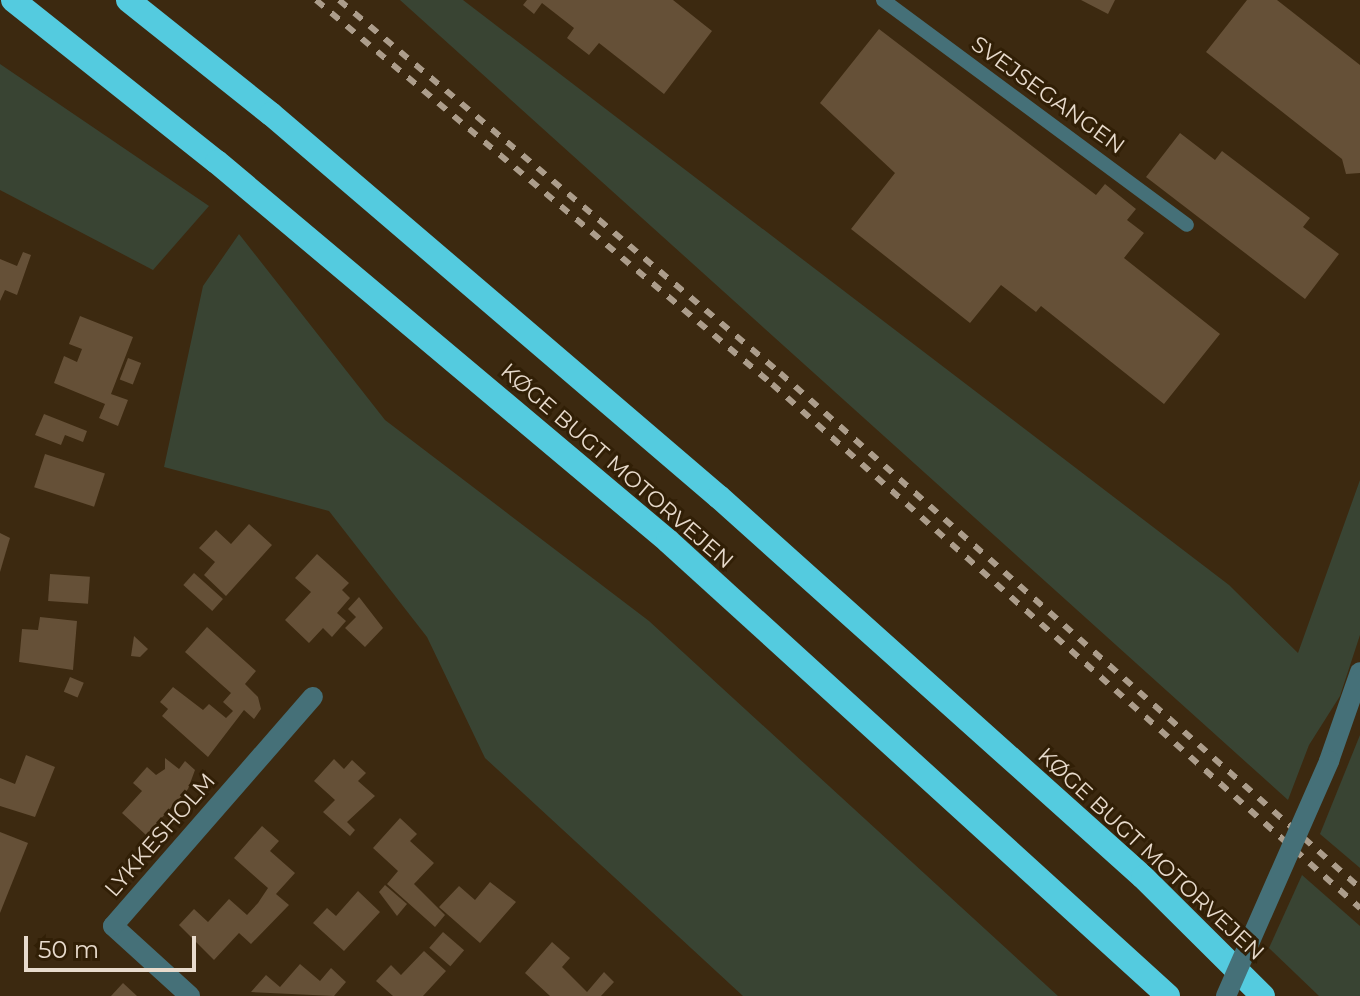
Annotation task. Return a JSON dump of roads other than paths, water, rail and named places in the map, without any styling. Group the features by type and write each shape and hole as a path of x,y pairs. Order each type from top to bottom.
{"highway":[{"name":"KØGE BUGT MOTORVEJEN","path":"13,0 217,162 668,541 1168,996"},
{"name":"KØGE BUGT MOTORVEJEN","path":"128,0 284,124 719,497 1143,877 1263,996"}],"street":[{"path":"1226,996 1329,761 1360,672"},
{"name":"LYKKESHOLM","path":"190,996 113,926 313,697"}],"lane":[{"name":"SVEJSEGANGEN","path":"883,0 1187,225"}],"railway":[{"path":"316,0 772,384 1360,908"},
{"path":"339,0 780,373 1360,888"}]}
